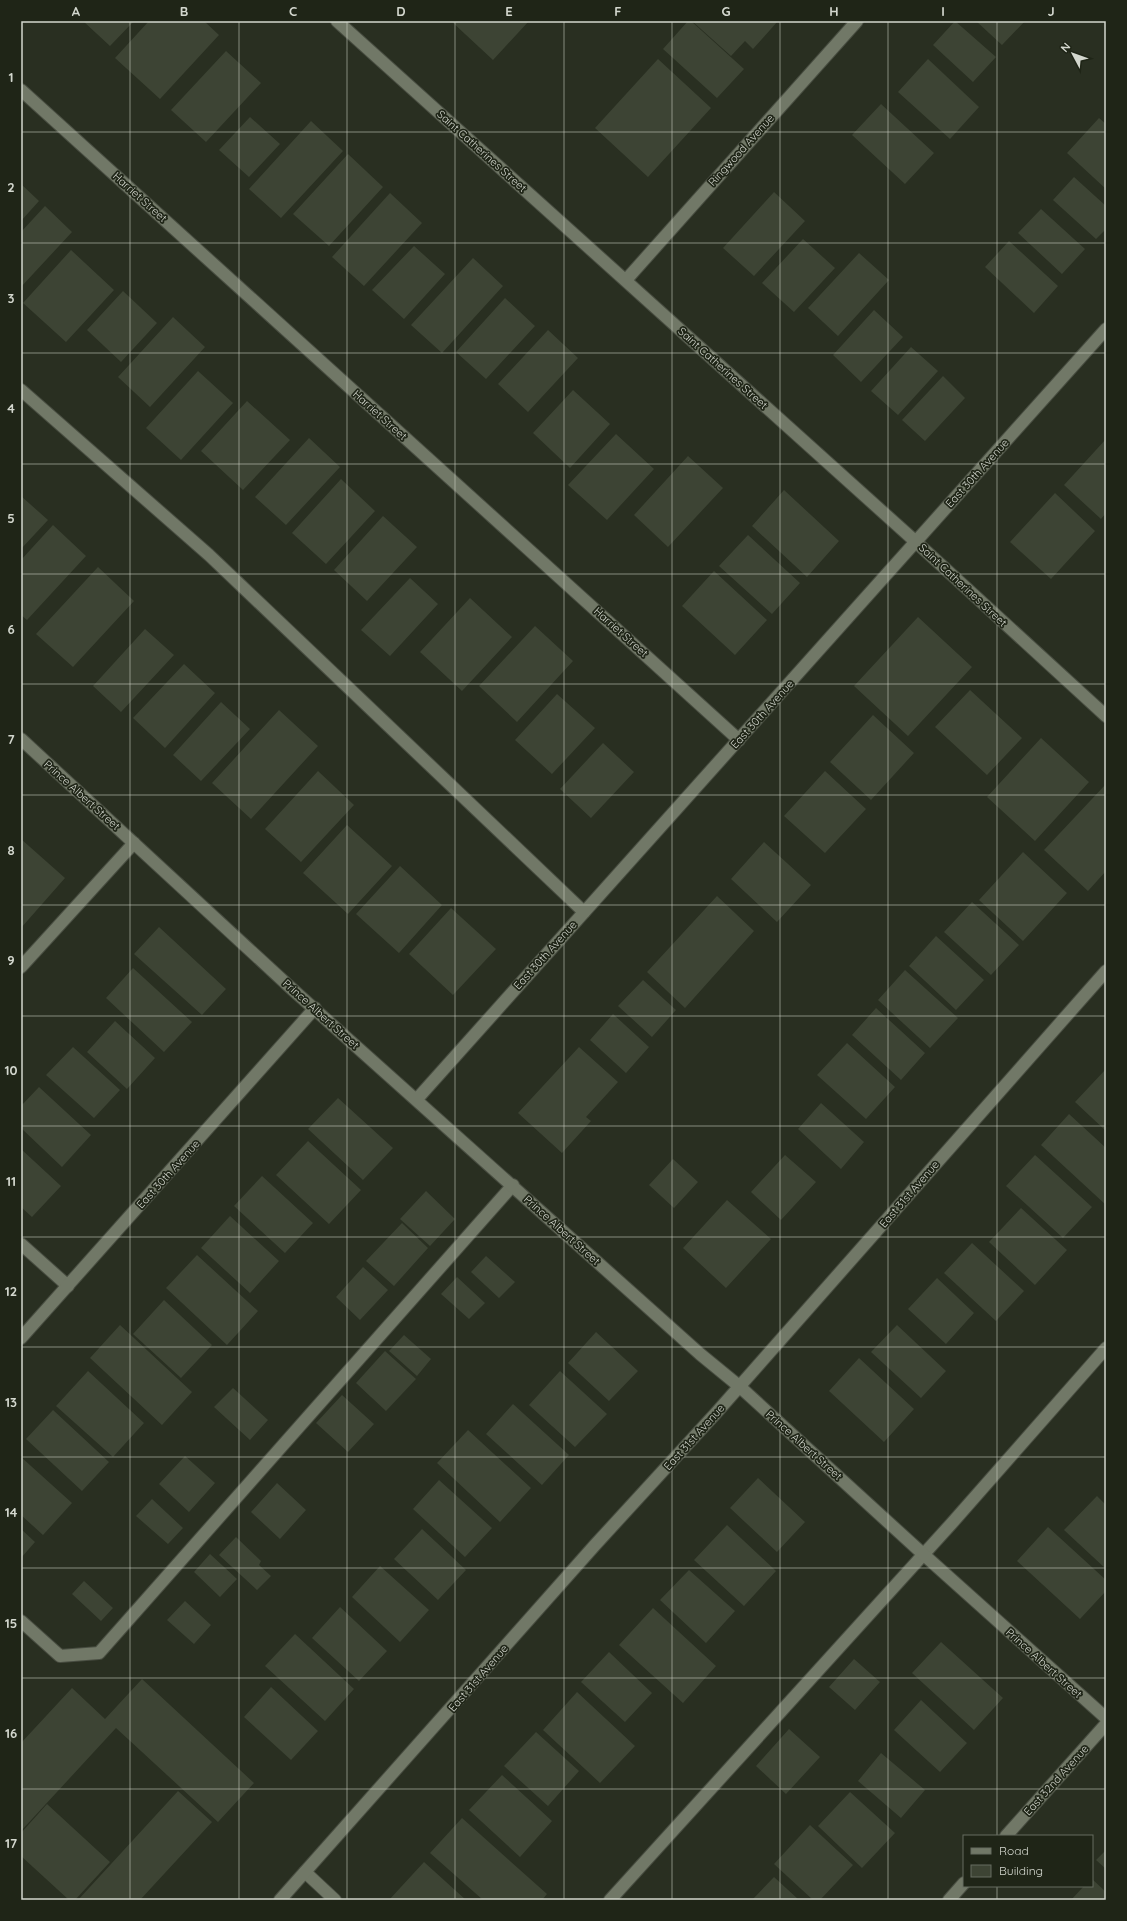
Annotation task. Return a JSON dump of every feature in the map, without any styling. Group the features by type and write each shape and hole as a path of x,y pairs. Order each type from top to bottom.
{"street":[{"name":"Saint Catherines Street","path":"337,21 916,542 1106,716"},
{"name":"Ringwood Avenue","path":"626,280 857,21"},
{"name":"Harriet Street","path":"21,90 739,740"},
{"name":"East 30th Avenue","path":"417,1099 1106,329"},
{"path":"21,390 209,555 584,912"},
{"name":"Prince Albert Street","path":"21,739 315,1008 700,1354 739,1386 1106,1718"},
{"path":"21,967 134,843"},
{"name":"East 31st Avenue","path":"280,1900 589,1551 739,1386 1106,972"},
{"name":"East 30th Avenue","path":"21,1338 315,1008"},
{"path":"21,1621 60,1656 99,1653 512,1185"},
{"path":"21,1244 68,1286"},
{"path":"610,1900 923,1554 1106,1348"},
{"name":"East 32nd Avenue","path":"1007,1835 1106,1724"},
{"path":"304,1872 336,1900"},
{"path":"949,1900 963,1884"}],"building":[{"path":"83,21 134,21 110,46"},
{"path":"149,21 204,21 219,35 160,99 115,58"},
{"path":"451,21 529,21 493,60"},
{"path":"688,21 691,21 744,69 717,98 663,49"},
{"path":"692,21 778,21 753,49 745,41 731,56"},
{"path":"955,21 996,57 973,82 933,45"},
{"path":"976,21 1025,21 1002,45"},
{"path":"226,51 261,83 206,142 171,110"},
{"path":"658,59 711,108 648,177 595,128"},
{"path":"928,59 979,107 950,139 898,92"},
{"path":"881,104 934,153 905,184 852,135"},
{"path":"250,117 280,144 249,177 219,150"},
{"path":"1099,118 1106,124 1106,189 1067,153"},
{"path":"311,121 343,151 281,218 249,189"},
{"path":"348,154 383,187 329,246 293,214"},
{"path":"1074,177 1106,206 1106,229 1096,239 1053,200"},
{"path":"21,184 39,201 21,221"},
{"path":"774,192 805,221 754,276 723,248"},
{"path":"390,193 422,223 364,286 332,257"},
{"path":"45,206 72,232 21,287 21,232"},
{"path":"1041,209 1085,249 1062,274 1018,233"},
{"path":"803,239 835,268 794,312 762,283"},
{"path":"1009,241 1058,286 1034,313 985,267"},
{"path":"414,246 445,274 404,319 372,290"},
{"path":"71,250 114,290 66,342 23,303"},
{"path":"859,253 889,280 838,336 808,308"},
{"path":"473,258 503,286 442,353 411,325"},
{"path":"123,291 157,323 121,362 87,330"},
{"path":"505,298 535,326 486,379 456,352"},
{"path":"874,310 903,337 861,382 833,355"},
{"path":"173,317 205,347 150,407 118,377"},
{"path":"548,330 578,358 528,412 498,384"},
{"path":"911,347 938,371 898,415 871,391"},
{"path":"198,371 233,403 181,460 146,428"},
{"path":"943,376 965,398 925,441 902,420"},
{"path":"573,390 610,424 570,468 533,433"},
{"path":"247,401 290,440 243,490 201,451"},
{"path":"616,434 654,469 607,520 568,485"},
{"path":"309,438 340,467 286,525 255,497"},
{"path":"1106,439 1106,513 1101,519 1064,485"},
{"path":"688,456 723,488 668,547 634,515"},
{"path":"341,479 375,511 326,564 292,533"},
{"path":"784,490 839,541 807,577 752,526"},
{"path":"1055,493 1095,531 1051,579 1010,542"},
{"path":"21,496 48,520 21,549"},
{"path":"383,516 417,547 367,601 334,570"},
{"path":"53,525 86,556 27,620 21,615 21,560"},
{"path":"748,535 800,583 772,614 719,566"},
{"path":"98,567 134,601 73,667 36,634"},
{"path":"714,571 767,620 735,655 682,606"},
{"path":"410,578 438,604 390,656 361,630"},
{"path":"470,598 512,637 462,691 420,652"},
{"path":"918,617 972,667 908,736 854,686"},
{"path":"535,626 573,661 517,722 479,686"},
{"path":"145,629 174,655 121,712 93,686"},
{"path":"184,664 215,693 165,748 133,718"},
{"path":"970,690 1022,738 987,775 935,727"},
{"path":"557,694 595,728 552,774 515,740"},
{"path":"221,702 250,729 201,781 173,755"},
{"path":"279,710 318,746 251,819 212,783"},
{"path":"873,715 914,753 871,800 830,762"},
{"path":"1041,738 1089,782 1035,841 987,797"},
{"path":"603,743 634,772 591,818 560,789"},
{"path":"318,771 354,805 301,862 265,829"},
{"path":"825,771 866,809 825,853 784,816"},
{"path":"1106,784 1106,871 1088,891 1044,850"},
{"path":"347,825 392,866 348,914 303,873"},
{"path":"21,839 65,878 21,928"},
{"path":"764,842 811,885 777,922 731,879"},
{"path":"1023,852 1067,893 1023,941 979,900"},
{"path":"400,866 442,905 399,953 356,914"},
{"path":"717,896 754,931 685,1008 647,972"},
{"path":"972,902 1019,945 991,975 944,932"},
{"path":"451,908 496,949 453,995 409,954"},
{"path":"159,927 226,989 202,1015 134,954"},
{"path":"936,936 984,980 956,1010 909,966"},
{"path":"133,968 192,1022 164,1052 106,998"},
{"path":"905,970 958,1018 930,1048 878,1000"},
{"path":"643,980 676,1010 652,1037 618,1006"},
{"path":"876,1008 925,1053 901,1080 852,1035"},
{"path":"613,1014 649,1047 626,1073 590,1040"},
{"path":"115,1021 155,1058 127,1089 87,1052"},
{"path":"847,1043 895,1087 866,1119 817,1075"},
{"path":"73,1047 120,1090 94,1118 46,1075"},
{"path":"579,1047 618,1082 586,1117 591,1121 562,1153 518,1113"},
{"path":"1106,1069 1106,1131 1075,1102"},
{"path":"39,1087 91,1135 62,1167 21,1128 21,1106"},
{"path":"338,1098 393,1148 363,1180 308,1129"},
{"path":"821,1103 864,1142 841,1169 798,1129"},
{"path":"1069,1114 1106,1148 1106,1205 1041,1145"},
{"path":"308,1141 361,1190 329,1224 276,1175"},
{"path":"21,1149 61,1186 32,1217 21,1207"},
{"path":"785,1155 816,1182 781,1220 751,1192"},
{"path":"1035,1155 1092,1207 1063,1238 1006,1186"},
{"path":"673,1159 698,1182 674,1208 649,1185"},
{"path":"262,1176 313,1223 285,1253 234,1206"},
{"path":"426,1191 455,1219 430,1246 400,1219"},
{"path":"727,1200 771,1239 726,1288 683,1248"},
{"path":"1021,1208 1067,1250 1035,1285 989,1242"},
{"path":"230,1216 279,1261 250,1293 201,1248"},
{"path":"402,1223 428,1248 394,1286 366,1261"},
{"path":"972,1243 1024,1291 996,1321 944,1273"},
{"path":"197,1255 258,1311 227,1345 166,1288"},
{"path":"486,1256 515,1282 499,1298 471,1272"},
{"path":"363,1267 388,1290 360,1320 336,1297"},
{"path":"457,1277 485,1303 469,1319 441,1294"},
{"path":"937,1278 974,1313 946,1344 908,1309"},
{"path":"164,1300 212,1345 181,1378 133,1334"},
{"path":"120,1325 192,1392 162,1425 90,1358"},
{"path":"897,1325 946,1371 921,1398 871,1352"},
{"path":"596,1332 638,1371 609,1401 568,1363"},
{"path":"404,1335 431,1359 417,1376 389,1351"},
{"path":"385,1351 416,1379 386,1411 356,1383"},
{"path":"859,1358 914,1409 884,1442 829,1391"},
{"path":"88,1371 144,1423 113,1457 56,1406"},
{"path":"560,1371 607,1414 575,1447 529,1405"},
{"path":"233,1388 268,1420 250,1440 214,1407"},
{"path":"342,1395 374,1424 348,1452 316,1423"},
{"path":"513,1404 569,1455 542,1485 486,1434"},
{"path":"53,1410 109,1462 82,1491 26,1439"},
{"path":"468,1430 531,1488 500,1522 437,1463"},
{"path":"185,1456 215,1483 189,1512 159,1484"},
{"path":"21,1457 72,1503 43,1535 21,1515"},
{"path":"758,1478 805,1522 777,1552 730,1508"},
{"path":"439,1480 492,1528 465,1557 413,1509"},
{"path":"277,1483 306,1510 280,1539 251,1512"},
{"path":"1097,1496 1106,1505 1106,1569 1064,1530"},
{"path":"152,1499 183,1528 168,1544 136,1516"},
{"path":"727,1525 776,1571 744,1606 694,1560"},
{"path":"1048,1527 1106,1580 1106,1591 1080,1619 1017,1561"},
{"path":"21,1529 35,1542 21,1558"},
{"path":"422,1529 466,1570 438,1600 394,1559"},
{"path":"236,1537 261,1561 259,1565 271,1576 257,1590 219,1555"},
{"path":"210,1554 237,1579 220,1597 194,1572"},
{"path":"380,1566 429,1610 400,1642 352,1597"},
{"path":"689,1570 735,1611 706,1643 660,1600"},
{"path":"84,1581 113,1608 101,1621 72,1594"},
{"path":"185,1601 211,1625 194,1644 167,1620"},
{"path":"340,1607 387,1651 359,1681 312,1638"},
{"path":"653,1608 716,1666 683,1703 619,1645"},
{"path":"295,1634 354,1689 325,1721 265,1666"},
{"path":"941,1642 1003,1698 974,1730 912,1673"},
{"path":"609,1652 652,1693 625,1722 581,1682"},
{"path":"854,1659 880,1682 855,1710 829,1687"},
{"path":"142,1679 254,1783 218,1822 116,1728 21,1831 21,1743 72,1688 105,1719"},
{"path":"271,1687 318,1731 291,1760 244,1717"},
{"path":"577,1692 635,1746 600,1783 543,1730"},
{"path":"921,1700 967,1743 940,1772 894,1730"},
{"path":"789,1729 820,1757 786,1794 756,1766"},
{"path":"536,1732 579,1771 548,1806 504,1766"},
{"path":"881,1753 925,1790 901,1818 858,1781"},
{"path":"502,1775 552,1821 520,1857 469,1810"},
{"path":"178,1791 212,1822 140,1900 78,1900"},
{"path":"850,1792 895,1833 862,1868 818,1826"},
{"path":"47,1804 110,1862 75,1900 69,1900 21,1856 21,1833"},
{"path":"462,1818 547,1894 542,1900 483,1900 430,1853"},
{"path":"810,1825 853,1865 820,1900 813,1900 774,1864"},
{"path":"1106,1850 1106,1869 1096,1860"},
{"path":"424,1862 466,1900 389,1900"},
{"path":"774,1877 799,1900 752,1900"},
{"path":"1093,1880 1106,1892 1106,1900 1071,1900 1083,1887 1093,1887"}]}
